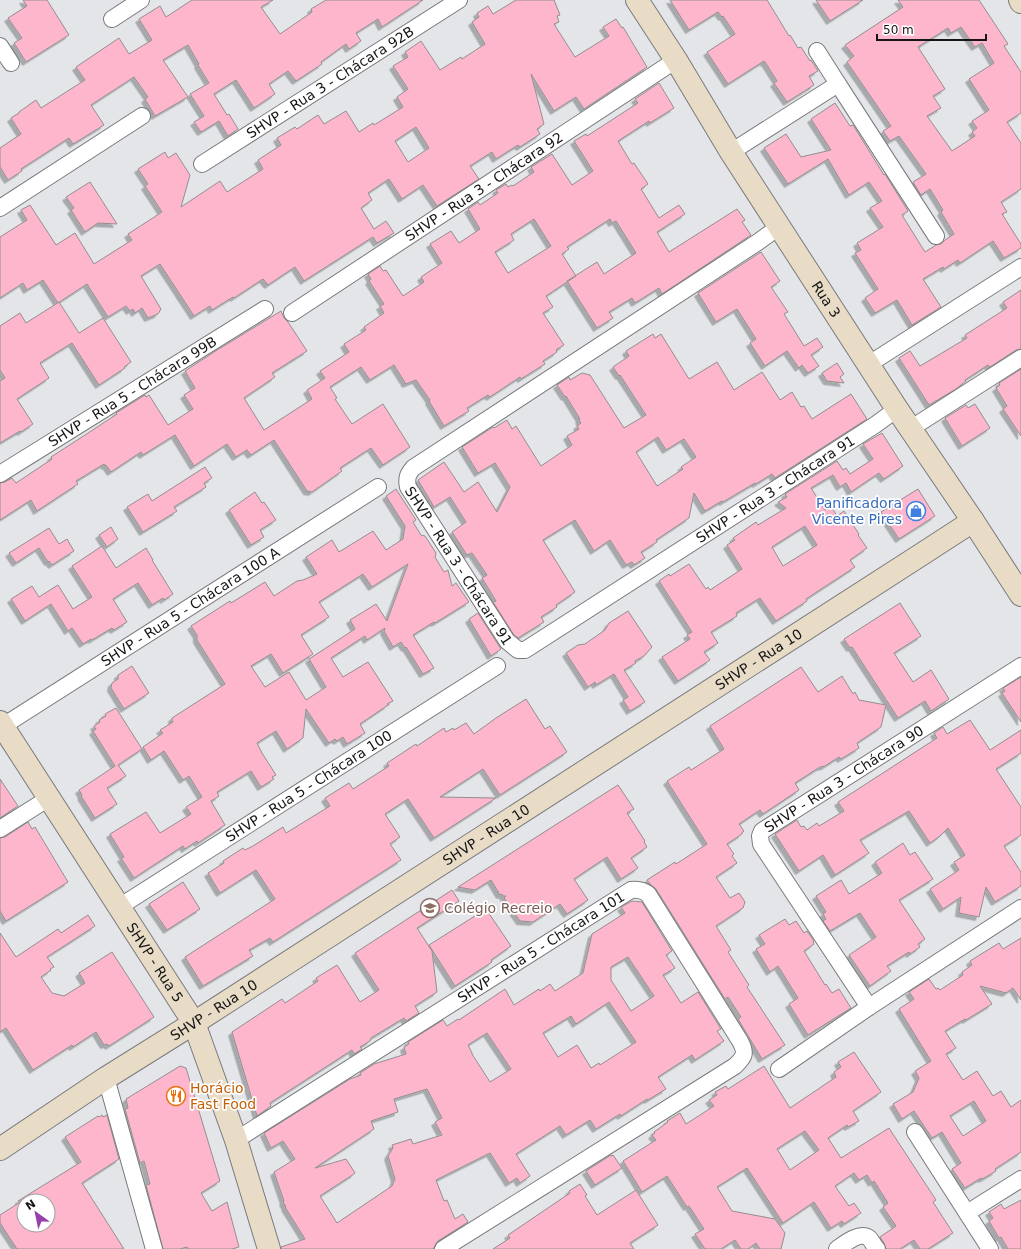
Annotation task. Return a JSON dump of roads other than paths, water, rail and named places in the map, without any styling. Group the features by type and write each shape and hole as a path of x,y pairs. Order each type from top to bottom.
{"street":[{"path":"112,19 141,0"},
{"name":"SHVP - Rua 3 - Chácara 92B","path":"202,164 458,0"},
{"name":"Rua 3","path":"636,0 676,60 731,152 897,409 973,520 1021,595"},
{"path":"0,46 11,62"},
{"path":"817,51 936,236"},
{"name":"SHVP - Rua 3 - Chácara 92","path":"292,313 676,60"},
{"path":"731,152 838,84"},
{"path":"0,208 142,116"},
{"name":"SHVP - Rua 3 - Chácara 91","path":"780,226 413,468 408,474 408,487 507,641 518,650 525,650 875,425 897,409"},
{"path":"869,364 1021,267"},
{"name":"SHVP - Rua 5 - Chácara 99B","path":"0,474 265,309"},
{"path":"910,429 1021,358"},
{"name":"SHVP - Rua 5 - Chácara 100 A","path":"1,724 378,488"},
{"name":"SHVP - Rua 10","path":"0,1149 106,1078 194,1023 920,556 973,520"},
{"name":"SHVP - Rua 5 - Chácara 100","path":"119,907 497,666"},
{"name":"SHVP - Rua 3 - Chácara 90","path":"869,1007 760,844 760,836 762,832 769,827 1021,666"},
{"name":"SHVP - Rua 5","path":"1,724 194,1023 236,1140 269,1249"},
{"path":"0,829 49,798"},
{"name":"SHVP - Rua 5 - Chácara 101","path":"236,1140 631,890 637,889 645,891 740,1041 745,1053 743,1058 735,1066 443,1249"},
{"path":"778,1069 869,1007 1021,908"},
{"path":"106,1078 154,1249"},
{"path":"915,1132 990,1249"},
{"path":"967,1213 1021,1179"},
{"path":"837,1249 858,1237 865,1237 869,1239 876,1249"}],"place":[{"name":"Panificadora Vicente Pires","path":"916,511"},
{"name":"Colégio Recreio","path":"430,908"},
{"name":"Horácio Fast Food","path":"176,1096"}]}
